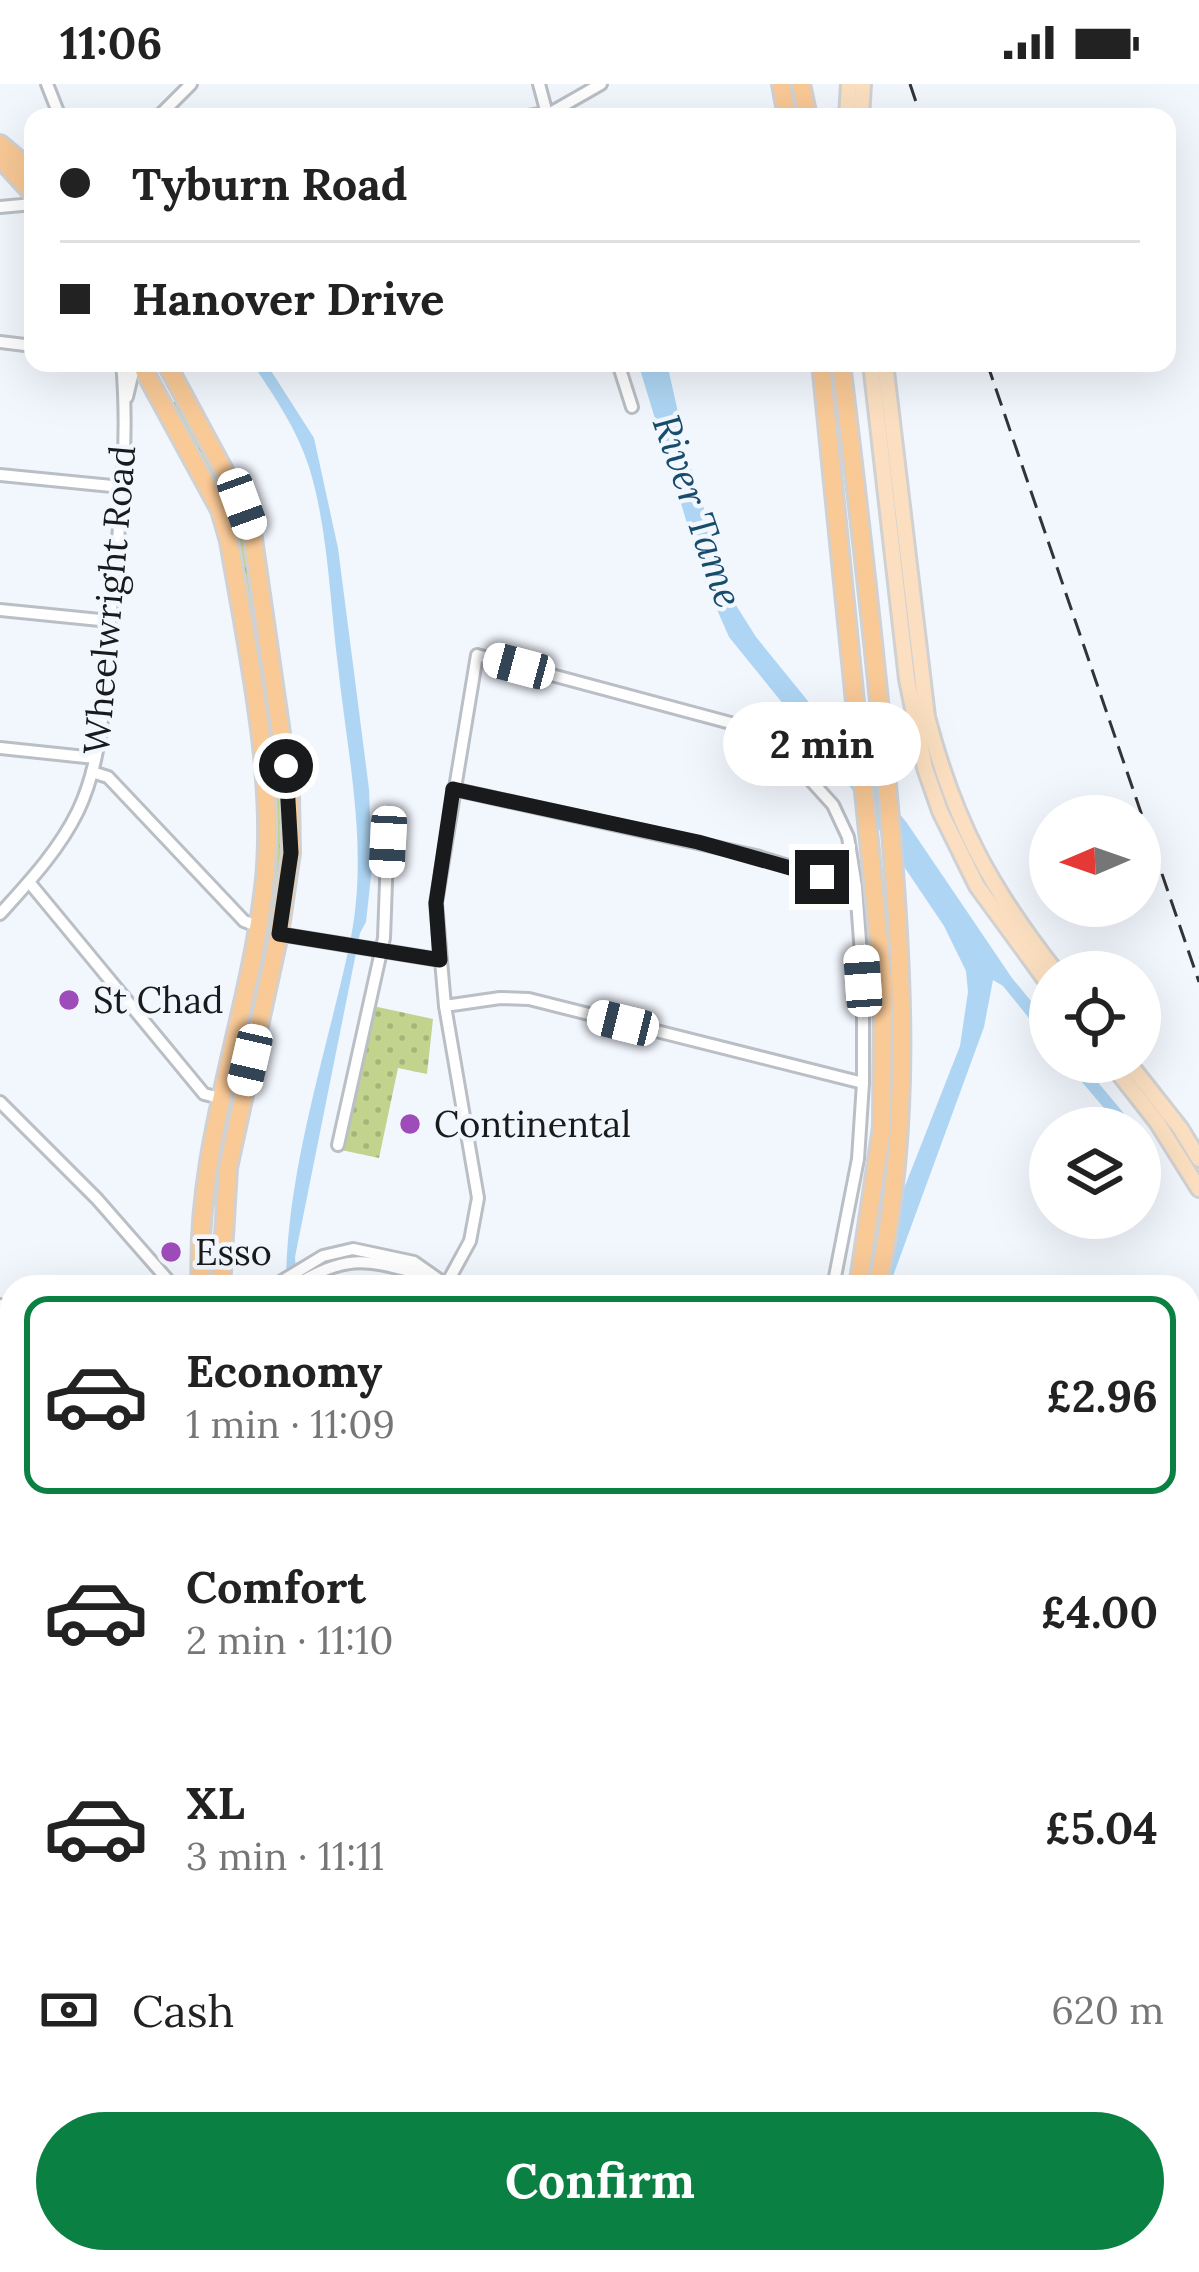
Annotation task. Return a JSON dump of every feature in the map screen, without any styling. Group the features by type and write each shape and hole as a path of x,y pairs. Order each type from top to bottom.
{"highway":[{"path":"0,144 24,164"},
{"path":"0,158 24,184"},
{"path":"144,372 220,511 229,541 266,796 267,855 257,926 220,1098 206,1191 202,1275"},
{"path":"171,372 242,504 252,532 290,796 291,853 279,934 238,1113 221,1275"},
{"path":"822,372 883,981 882,1126 860,1275"},
{"path":"842,372 874,639 902,985 899,1126 879,1275"}],"main road":[{"path":"872,372 907,679 926,768 940,811 977,886 1029,957"},
{"path":"886,372 927,717 939,765 969,842 1008,909 1040,951"},
{"path":"1126,1083 1199,1189"},
{"path":"1145,1083 1199,1159"}],"street":[{"path":"167,108 191,84"},
{"path":"560,108 601,84"},
{"name":"Wheelwright Road","path":"0,914 66,832 92,772 122,487 123,372"},
{"name":"Wheelwright Road","path":"125,400 135,372"},
{"path":"621,372 632,406"},
{"path":"131,384 145,381 152,385"},
{"path":"0,475 122,487"},
{"path":"0,610 110,621"},
{"path":"453,1275 470,1241 478,1198 446,1006 436,903 477,655 768,733 833,805 848,837 863,981 858,1160 835,1275"},
{"path":"0,748 95,758"},
{"path":"92,772 108,776 244,921 257,926"},
{"path":"453,789 756,856 856,887"},
{"path":"338,1145 382,948 388,826"},
{"path":"29,882 204,1094 220,1098"},
{"path":"279,934 440,960"},
{"path":"446,1006 529,999 863,1083"},
{"path":"0,1102 97,1199 164,1275"},
{"path":"301,1275 347,1261 379,1263 425,1275"},
{"path":"220,1262 228,1275"},
{"path":"305,1275 308,1272"}],"green space":[{"path":"178,400 241,518 252,562 286,842 275,928 214,1208 214,1162 224,1098 275,871 274,817 218,492 172,403"},
{"path":"373,1006 433,1019 427,1074 398,1068 379,1158 341,1150"}],"water":[{"path":"258,372 272,372 314,438 338,548 369,789 372,867 366,922 295,1257 296,1275 287,1275 292,1201 349,947 358,877 351,771 320,515 309,467 284,413"},
{"name":"River Tame","path":"641,372 669,372 689,462 734,602 756,637 907,823 1029,999 1029,1018 993,980 984,1027 893,1275 878,1275 903,1191 960,1046 968,992 966,971 944,926 851,788 729,637 705,582"},
{"path":"1083,1083 1098,1083 1118,1107 1103,1107"}],"railway":[{"path":"910,84 918,108"},
{"path":"990,372 1199,982"}],"place":[{"name":"St Chad","path":"69,1000"},
{"name":"Continental","path":"410,1124"},
{"name":"Esso","path":"171,1252"}],"route":[{"path":"286,766 291,853 279,934 440,960 436,903 453,789 628,825 822,877"}]}
